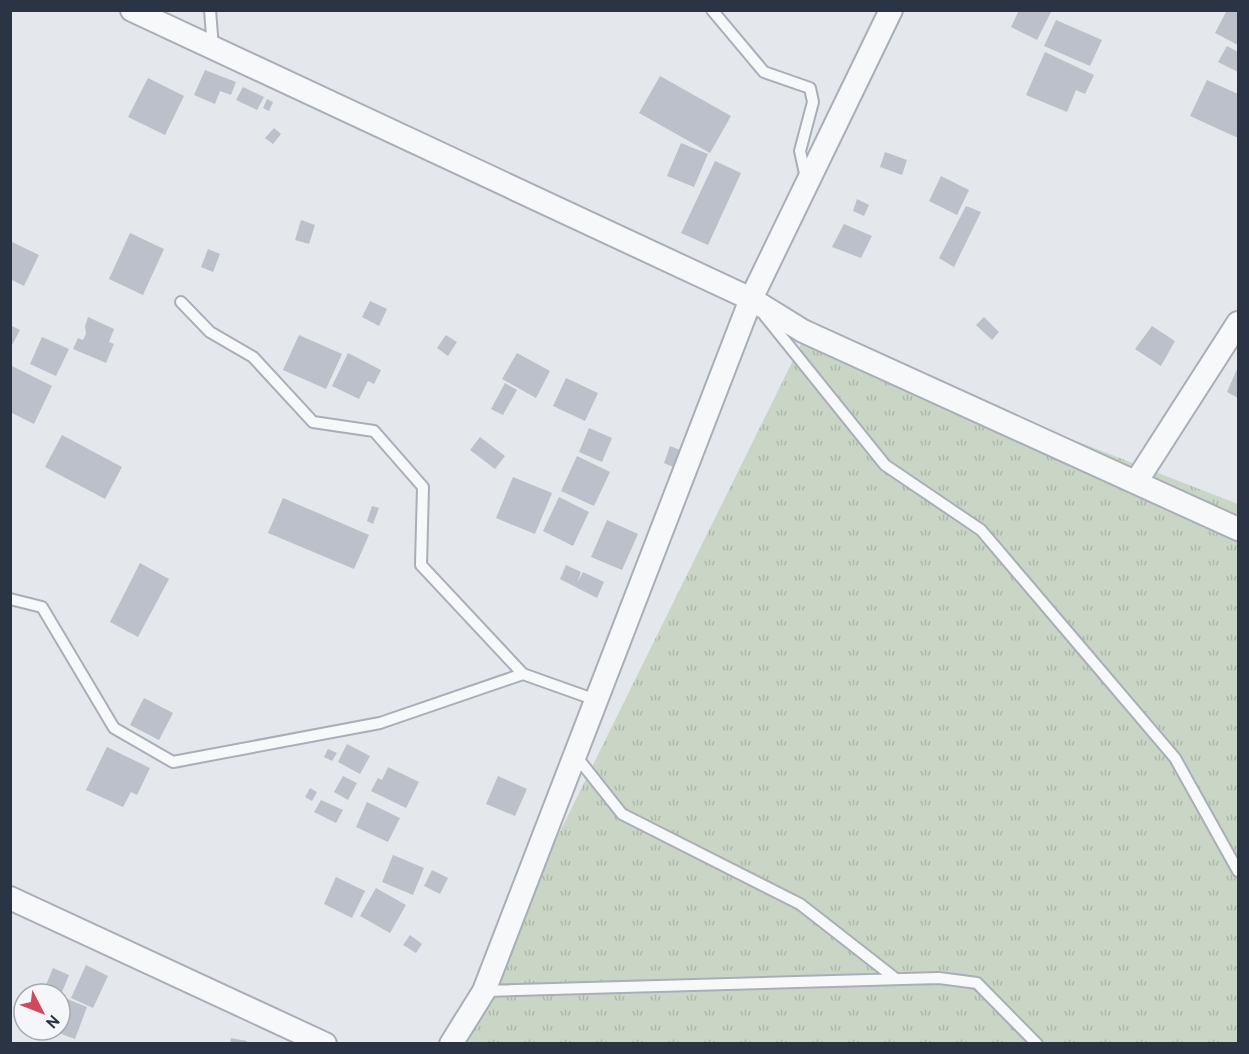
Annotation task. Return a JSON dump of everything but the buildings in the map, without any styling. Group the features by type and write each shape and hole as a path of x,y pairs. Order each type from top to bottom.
{"street":[{"path":"132,10 751,299 803,330 1239,529"},
{"path":"452,1044 484,991 751,299 891,10"},
{"path":"1136,482 1239,323"},
{"path":"10,898 325,1044"}],"lane":[{"path":"210,10 213,48"},
{"path":"712,10 764,72 810,88 813,102 800,151 808,183"},
{"path":"751,299 885,465 981,530 1175,758 1239,871"},
{"path":"181,302 210,332 253,357 313,422 374,431 423,487 421,565 523,674 596,700"},
{"path":"10,599 42,607 114,728 173,762 380,723 523,674"},
{"path":"575,756 622,814 800,903 896,979"},
{"path":"484,991 939,978 977,983 1037,1044"}],"green space":[{"path":"805,336 1238,504 1238,1043 455,1044"}]}
